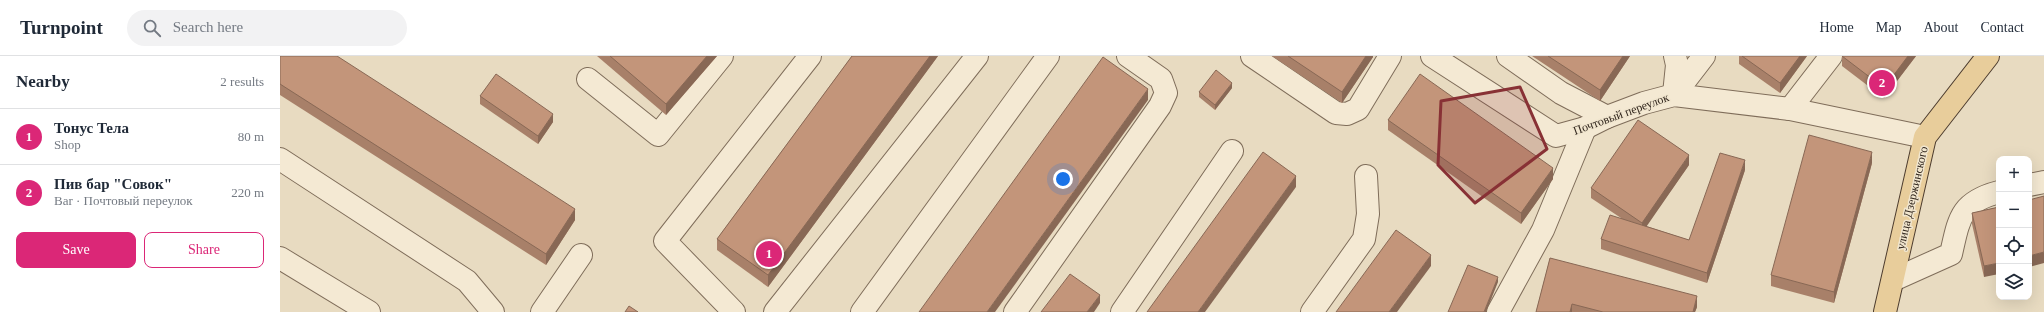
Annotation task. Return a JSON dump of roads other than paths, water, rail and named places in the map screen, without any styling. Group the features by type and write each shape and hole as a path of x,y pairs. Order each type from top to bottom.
{"main road":[{"name":"улица Дзержинского","path":"1885,312 1925,137 1988,56"}],"street":[{"path":"588,79 658,136 722,56"},
{"path":"734,312 665,241 810,56"},
{"path":"775,312 977,56"},
{"path":"862,312 1048,56"},
{"path":"1015,312 1160,106 1166,94 1161,80 1128,56"},
{"path":"1252,56 1336,113 1347,114 1358,109 1390,56"},
{"name":"Почтовый переулок","path":"1432,56 1556,136 1585,128 1607,117 1644,103 1674,95 1790,109 1925,137"},
{"path":"1508,56 1561,93 1607,117"},
{"path":"1674,95 1677,65 1675,56"},
{"path":"1674,95 1704,56"},
{"path":"1790,109 1831,56"},
{"path":"1498,312 1543,230 1585,128"},
{"path":"1122,312 1232,151"},
{"path":"280,159 467,281 493,312"},
{"path":"1312,312 1364,238 1368,214 1366,176"},
{"path":"2032,184 2044,182"},
{"path":"1893,280 1951,254 1958,222 1967,207 1984,196 1996,193"},
{"path":"542,312 582,256"},
{"path":"280,258 368,312"}],"place":[{"name":"Пив бар \"Совок\"","path":"1882,83"},
{"name":"Тонус Тела","path":"769,254"}]}
